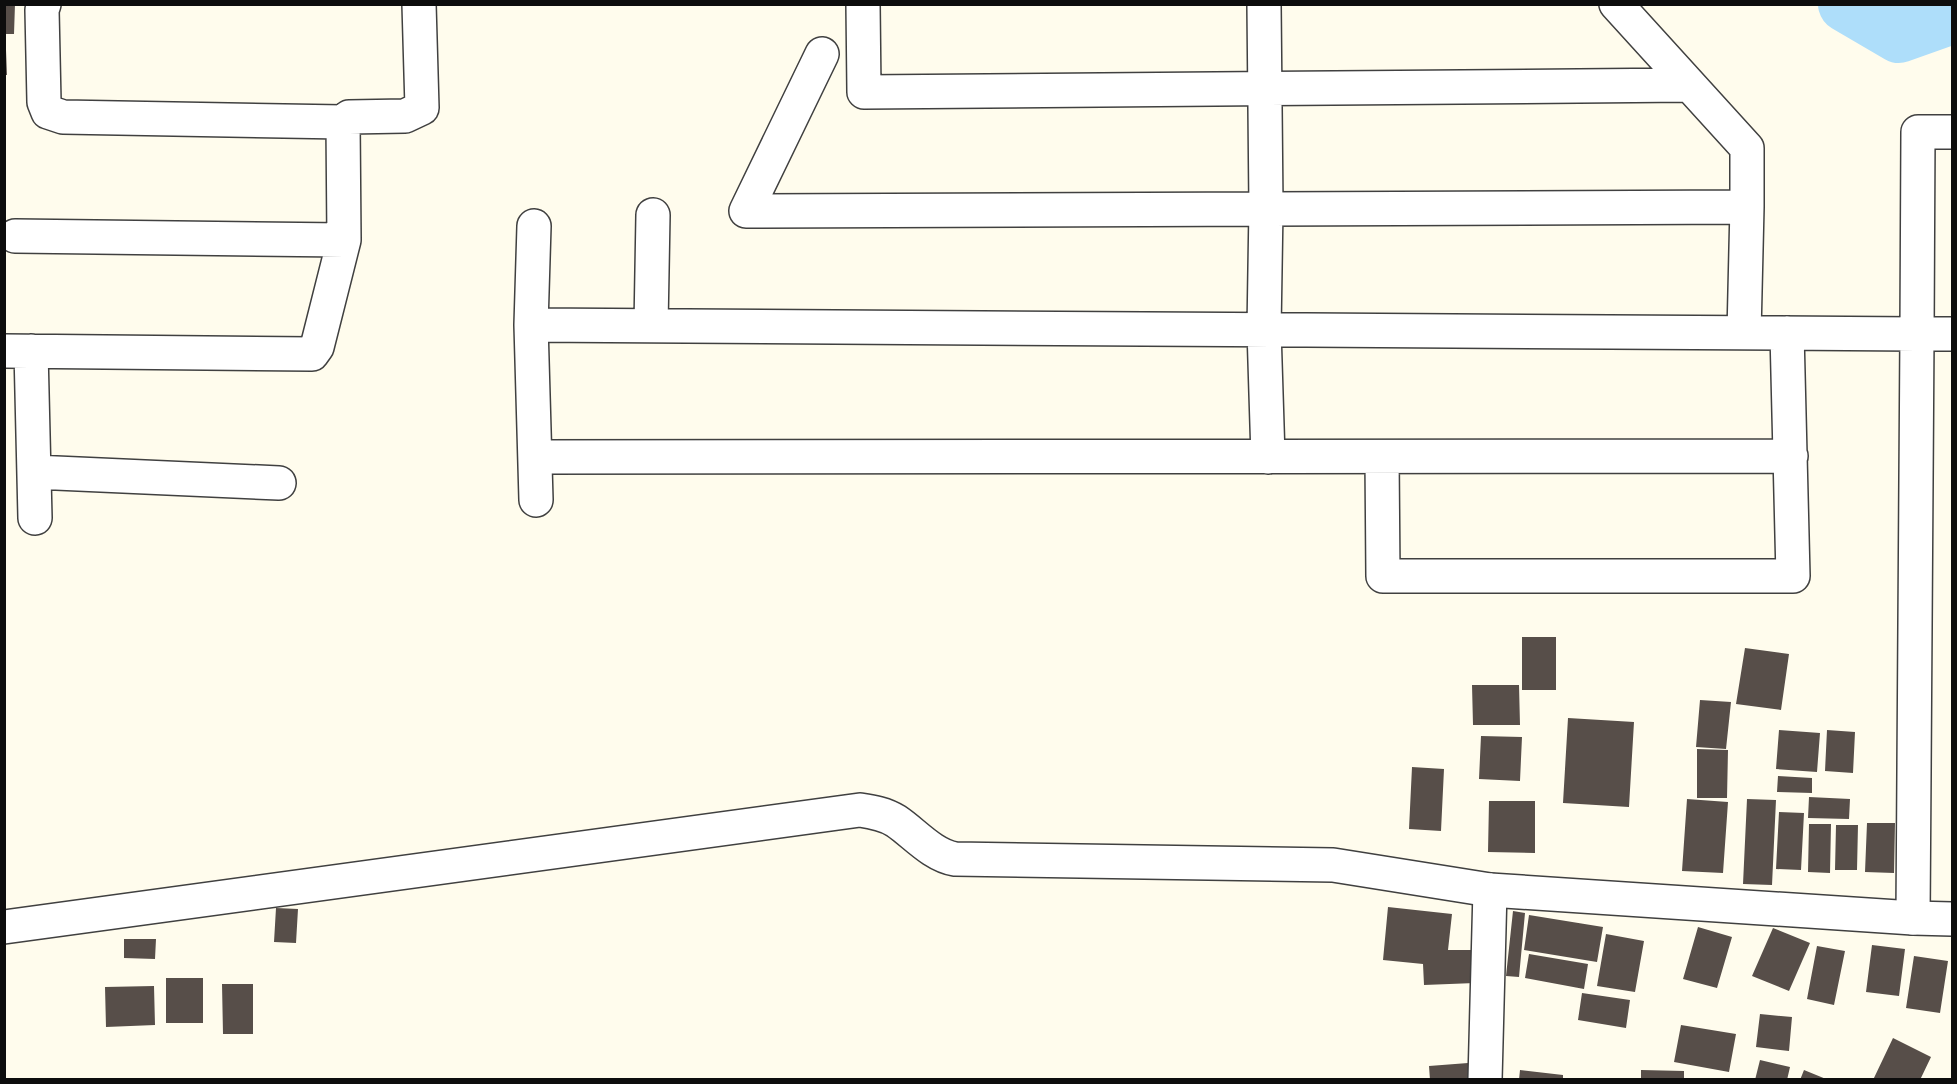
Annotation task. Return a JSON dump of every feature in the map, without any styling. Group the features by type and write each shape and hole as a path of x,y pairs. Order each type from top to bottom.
{"street":[{"path":"44,4 42,10 44,102 48,112 63,117 343,122 349,117 405,116 422,108 419,4"},
{"path":"863,4 864,92 1688,85"},
{"path":"1264,4 1266,208 1264,330 1268,456"},
{"path":"1616,4 1747,148 1748,207 1744,333"},
{"path":"822,54 746,211 1748,207"},
{"path":"35,518 34,472 18,351 312,354 317,347 344,240 343,122"},
{"path":"1913,918 1918,132 1953,132"},
{"path":"651,326 653,215"},
{"path":"534,226 531,325 536,500"},
{"path":"15,236 344,240"},
{"path":"531,325 1953,334"},
{"path":"1382,456 1383,576 1793,576 1787,333"},
{"path":"536,457 1791,456"},
{"path":"34,472 279,483"},
{"path":"4,927 860,810 878,812 894,820 938,853 955,859 1333,866 1490,890 1913,918 1953,918"},
{"path":"1485,1080 1490,890"}],"building":[{"path":"4,4 15,4 14,34 4,34"},
{"path":"6,50 7,75 5,75"},
{"path":"1522,637 1556,637 1556,690 1522,690"},
{"path":"1745,648 1789,654 1781,710 1736,704"},
{"path":"1472,685 1519,685 1520,725 1473,725"},
{"path":"1700,700 1731,702 1726,749 1696,747"},
{"path":"1568,718 1634,722 1629,807 1563,803"},
{"path":"1779,730 1820,733 1817,772 1776,769"},
{"path":"1827,730 1855,732 1853,773 1825,771"},
{"path":"1481,736 1522,737 1520,781 1479,779"},
{"path":"1697,749 1728,750 1727,798 1697,798"},
{"path":"1412,767 1444,769 1441,831 1409,829"},
{"path":"1778,776 1812,778 1812,793 1777,792"},
{"path":"1809,797 1850,799 1849,819 1808,818"},
{"path":"1687,799 1728,802 1723,873 1682,871"},
{"path":"1747,799 1776,800 1772,885 1743,884"},
{"path":"1489,801 1535,801 1535,853 1488,852"},
{"path":"1779,812 1804,813 1801,870 1776,869"},
{"path":"1867,823 1895,823 1894,873 1865,872"},
{"path":"1809,824 1831,824 1830,873 1808,872"},
{"path":"1836,825 1858,825 1857,870 1835,870"},
{"path":"1388,907 1452,914 1448,950 1475,950 1475,983 1424,985 1423,964 1383,960"},
{"path":"276,908 298,909 296,943 274,942"},
{"path":"1513,911 1525,913 1519,977 1506,976"},
{"path":"1529,915 1603,927 1597,962 1524,950"},
{"path":"1698,927 1732,937 1717,988 1683,979"},
{"path":"1773,928 1810,943 1789,991 1752,976"},
{"path":"1606,934 1644,941 1635,992 1597,986"},
{"path":"124,939 156,939 155,959 124,958"},
{"path":"1872,945 1905,949 1899,996 1866,992"},
{"path":"1817,946 1845,951 1834,1005 1807,999"},
{"path":"1529,954 1588,964 1584,989 1525,978"},
{"path":"1914,956 1948,961 1940,1013 1906,1008"},
{"path":"166,978 203,978 203,1023 166,1023"},
{"path":"222,984 253,984 253,1034 223,1034"},
{"path":"154,986 155,1025 106,1027 105,987"},
{"path":"1582,993 1630,1000 1626,1028 1578,1020"},
{"path":"1760,1014 1792,1017 1789,1051 1756,1047"},
{"path":"1681,1025 1736,1034 1729,1072 1674,1062"},
{"path":"1893,1038 1931,1057 1920,1080 1873,1080"},
{"path":"1760,1060 1790,1067 1787,1080 1755,1080"},
{"path":"1468,1063 1469,1080 1430,1080 1429,1066"},
{"path":"1520,1070 1563,1075 1563,1080 1519,1080"},
{"path":"1641,1070 1684,1071 1684,1080 1641,1080"},
{"path":"1804,1070 1826,1079 1826,1080 1800,1080"}],"waterway":[{"path":"1846,4 1899,35 1952,16"}]}
